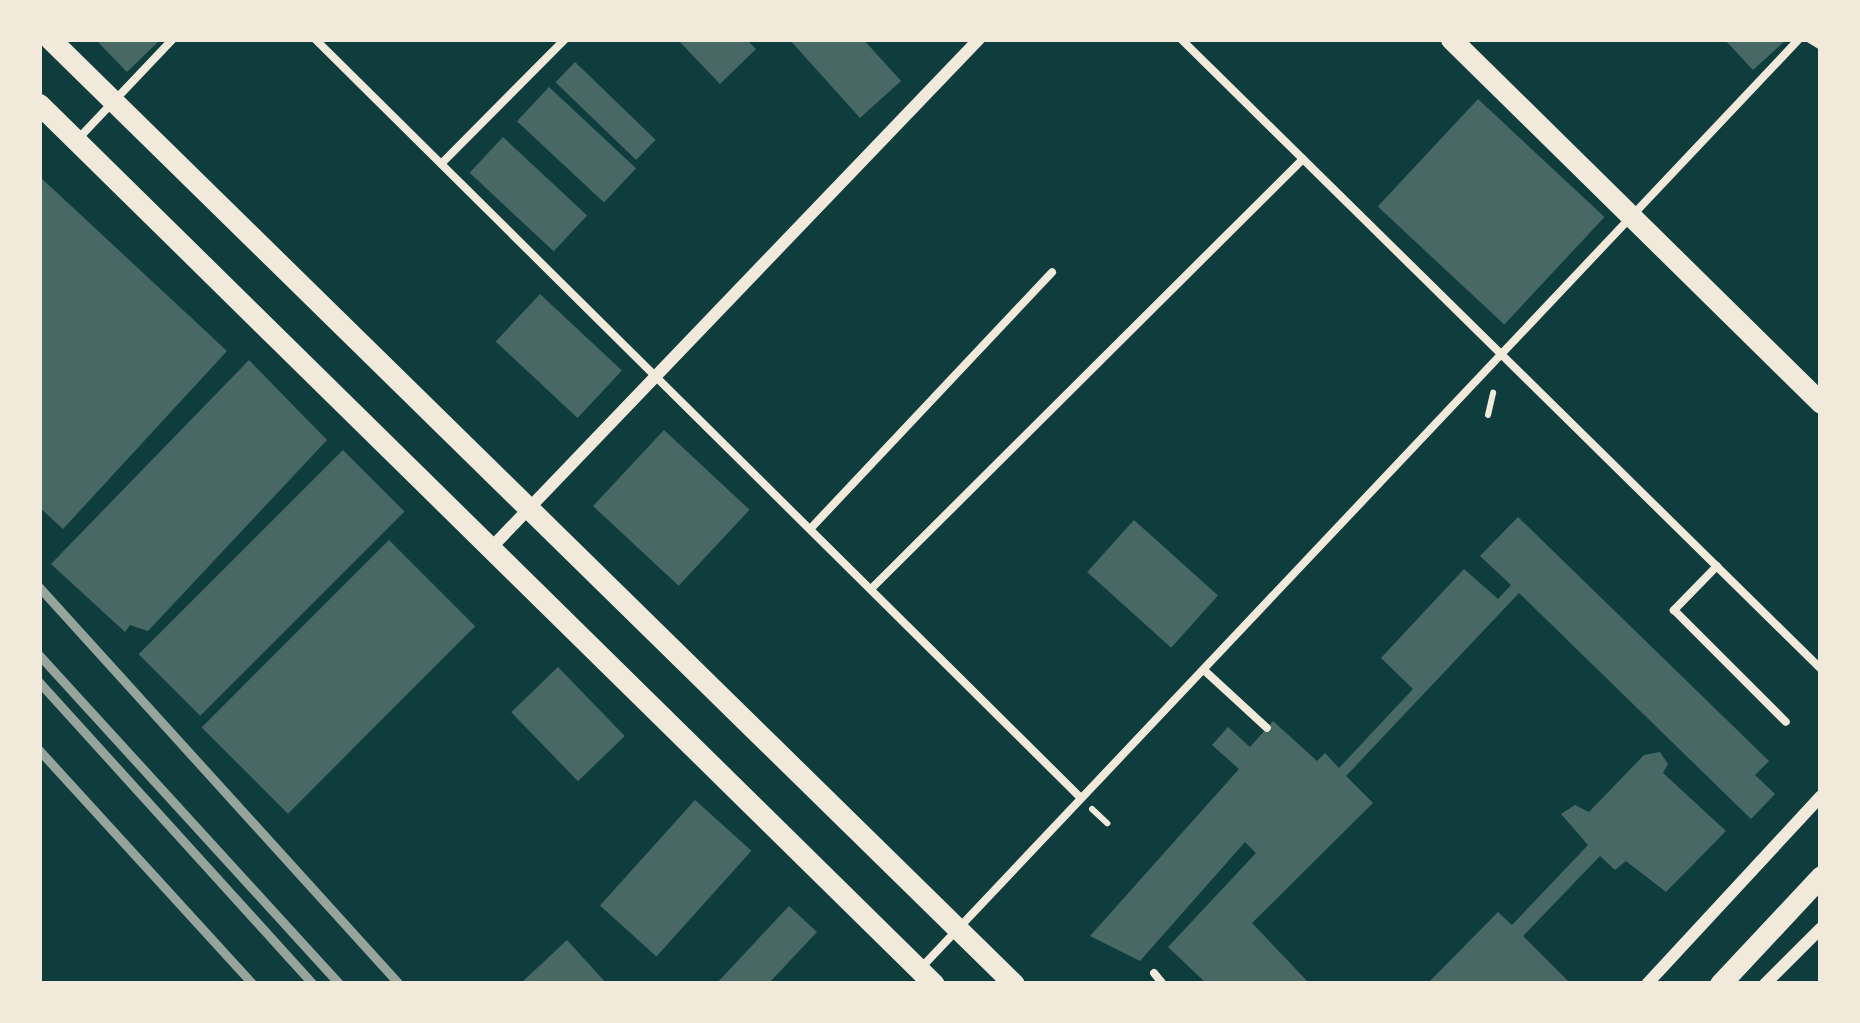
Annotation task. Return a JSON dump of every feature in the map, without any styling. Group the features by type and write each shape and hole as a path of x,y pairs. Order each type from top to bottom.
{"street":[{"path":"50,39 1014,984"},
{"path":"492,547 530,513 979,39"},
{"path":"1451,39 1821,403"},
{"path":"39,104 926,977"},
{"path":"1647,984 1821,796"},
{"path":"1720,984 1821,877"},
{"path":"1765,984 1821,928"}],"lane":[{"path":"76,141 172,39"},
{"path":"315,39 661,375 1081,798"},
{"path":"442,163 566,39"},
{"path":"1180,39 1821,669"},
{"path":"926,977 958,929 1799,39"},
{"path":"1810,39 1821,46"},
{"path":"872,588 1303,159"},
{"path":"812,527 1052,272"},
{"path":"1717,566 1674,610 1786,722"},
{"path":"1205,670 1267,728"},
{"path":"1154,974 1163,984"}],"building":[{"path":"95,39 161,39 127,72"},
{"path":"677,39 746,39 756,49 720,84"},
{"path":"789,39 863,39 901,81 860,118"},
{"path":"1724,39 1787,39 1753,70"},
{"path":"575,62 656,140 636,160 556,82"},
{"path":"549,87 636,168 604,203 517,121"},
{"path":"1478,99 1605,217 1504,324 1378,207"},
{"path":"503,137 587,215 554,251 470,173"},
{"path":"39,176 227,351 63,529 39,507"},
{"path":"540,294 622,370 578,418 496,342"},
{"path":"249,360 327,440 148,631 130,625 125,632 51,564"},
{"path":"664,430 750,510 679,586 593,506"},
{"path":"343,450 405,512 200,716 139,654"},
{"path":"1518,517 1769,761 1755,775 1775,794 1751,819 1519,593 1346,776 1373,803 1252,923 1310,984 1207,984 1168,947 1256,853 1245,842 1140,961 1090,936 1239,769 1212,745 1228,727 1250,747 1273,721 1317,761 1325,753 1339,768 1413,689 1381,658 1464,569 1498,599 1511,585 1480,556"},
{"path":"1134,520 1218,596 1171,648 1087,572"},
{"path":"389,540 475,626 288,814 202,727"},
{"path":"558,667 625,736 578,781 511,712"},
{"path":"1660,752 1668,764 1663,773 1726,831 1666,892 1626,861 1615,870 1600,856 1523,936 1571,984 1427,984 1498,912 1512,925 1588,845 1561,814 1575,805 1589,812 1644,755"},
{"path":"695,800 751,851 656,956 600,906"},
{"path":"789,906 817,932 768,984 716,984"},
{"path":"567,940 607,984 520,984"}],"railway":[{"path":"39,587 399,984"},
{"path":"39,655 339,984"},
{"path":"39,682 313,984"},
{"path":"39,750 253,984"}]}
